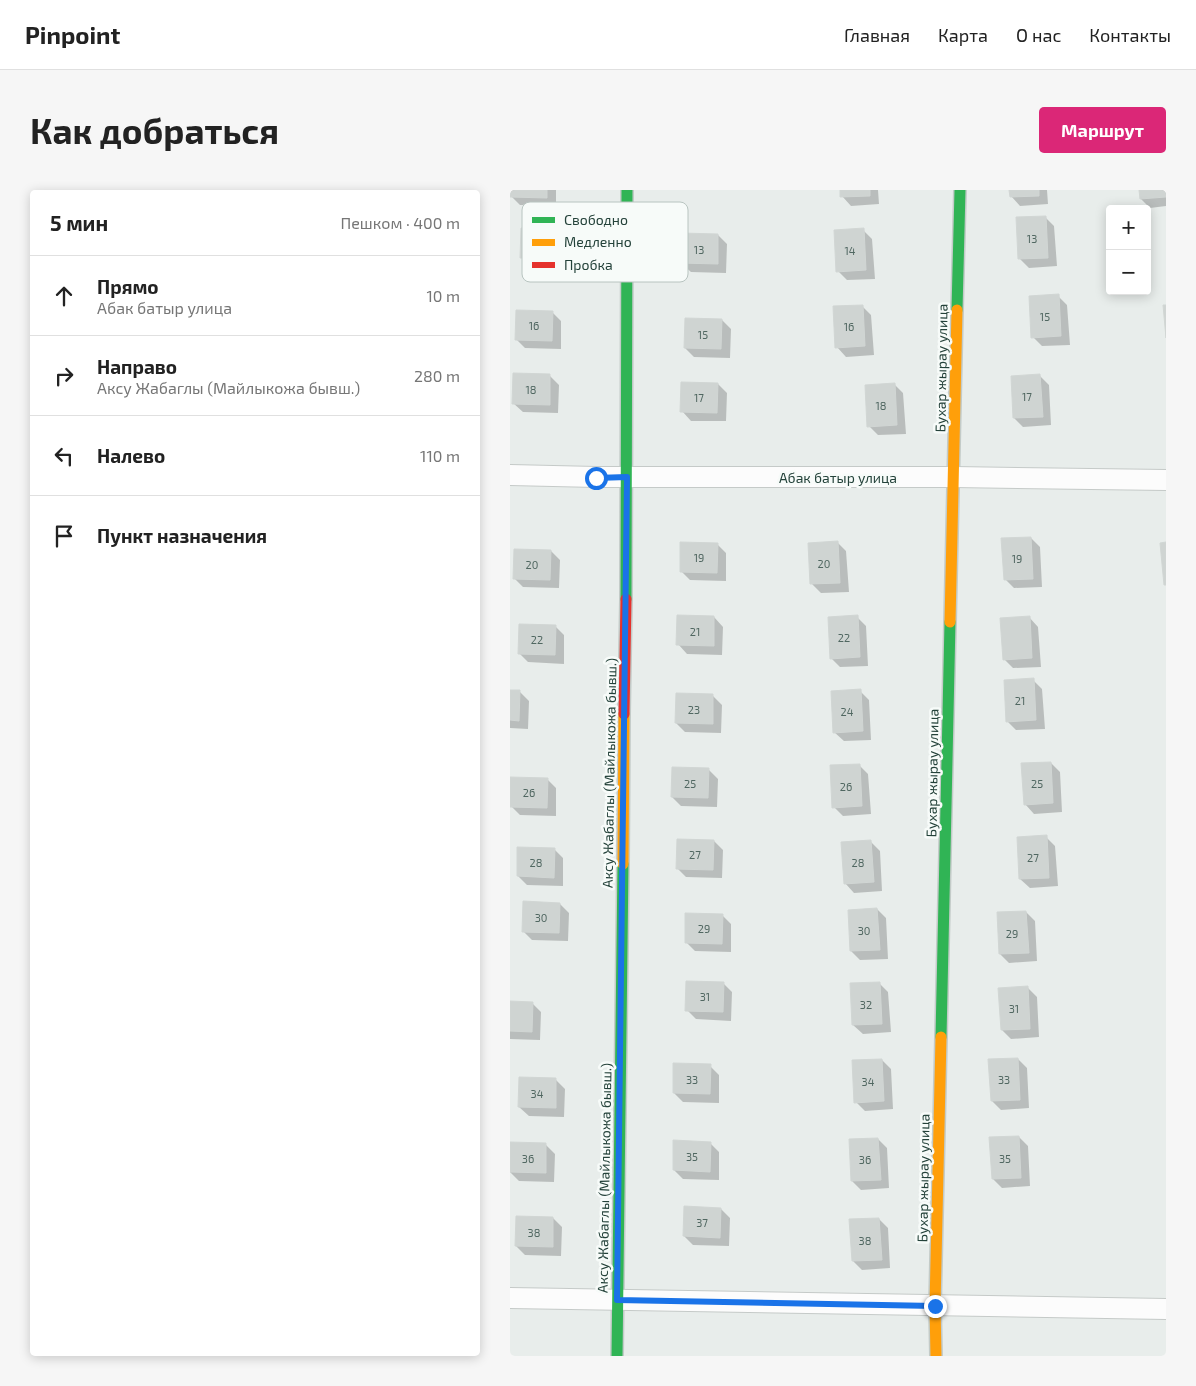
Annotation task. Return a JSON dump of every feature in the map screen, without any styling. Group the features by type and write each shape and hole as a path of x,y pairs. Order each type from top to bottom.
{"street":[{"name":"Бухар жырау улица","path":"936,1356 935,1306 960,190"},
{"name":"Аксу Жабаглы (Майлыкожа бывш.)","path":"617,1356 627,477 627,282"},
{"name":"Абак батыр улица","path":"510,475 1166,480"},
{"path":"510,1298 1166,1309"}],"building":[{"path":"510,190 547,190 547,198 510,197"},
{"path":"840,190 870,190 870,196 840,197"},
{"path":"1009,190 1039,190 1039,196 1010,197"},
{"path":"1139,190 1166,190 1166,197 1140,199"},
{"path":"1046,216 1048,258 1018,259 1016,217"},
{"path":"521,228 522,228 522,258 520,258"},
{"path":"864,228 866,270 836,272 834,230"},
{"path":"688,233 718,234 718,264 688,263"},
{"path":"1059,294 1061,336 1031,338 1029,296"},
{"path":"863,305 865,346 835,348 833,306"},
{"path":"1163,305 1166,305 1166,338"},
{"path":"516,310 553,311 552,341 515,340"},
{"path":"685,318 722,319 721,349 684,348"},
{"path":"513,373 550,374 550,405 512,404"},
{"path":"1040,374 1043,417 1013,418 1011,376"},
{"path":"681,382 718,383 717,413 680,412"},
{"path":"895,383 897,425 867,427 865,385"},
{"path":"1031,537 1033,579 1004,580 1001,538"},
{"path":"838,541 840,583 810,584 808,543"},
{"path":"680,542 718,543 717,573 680,572"},
{"path":"1166,542 1166,585 1164,585 1160,543"},
{"path":"514,549 551,550 550,580 513,579"},
{"path":"677,615 714,616 714,646 676,645"},
{"path":"858,615 860,657 830,659 828,617"},
{"path":"1030,616 1032,658 1003,660 1000,618"},
{"path":"519,624 556,625 555,655 518,654"},
{"path":"1034,678 1036,720 1006,722 1004,680"},
{"path":"861,689 863,731 833,733 831,691"},
{"path":"510,690 520,690 519,721 510,720"},
{"path":"676,693 713,694 713,724 675,723"},
{"path":"1051,762 1053,803 1024,805 1021,763"},
{"path":"860,764 862,806 832,808 830,765"},
{"path":"672,767 709,768 708,798 671,797"},
{"path":"510,777 548,778 547,808 510,807"},
{"path":"1047,835 1049,878 1019,879 1017,837"},
{"path":"677,839 714,840 713,870 676,869"},
{"path":"871,840 874,882 844,884 841,842"},
{"path":"517,847 555,848 554,878 517,876"},
{"path":"523,901 560,903 559,933 522,932"},
{"path":"877,908 880,950 850,951 848,910"},
{"path":"1026,911 1029,953 999,954 997,912"},
{"path":"685,913 723,914 722,944 685,943"},
{"path":"686,981 724,982 723,1012 685,1011"},
{"path":"880,982 882,1024 852,1025 850,983"},
{"path":"1028,986 1030,1029 1001,1030 998,988"},
{"path":"510,1001 533,1002 532,1032 510,1031"},
{"path":"1018,1058 1020,1100 991,1101 988,1059"},
{"path":"882,1059 884,1101 854,1103 852,1060"},
{"path":"673,1063 711,1064 710,1094 673,1093"},
{"path":"519,1077 556,1078 556,1108 518,1107"},
{"path":"1019,1136 1021,1178 992,1179 989,1137"},
{"path":"878,1138 881,1180 851,1181 849,1139"},
{"path":"673,1140 711,1142 710,1172 673,1170"},
{"path":"510,1142 546,1143 546,1173 510,1172"},
{"path":"684,1206 721,1208 720,1238 683,1236"},
{"path":"516,1216 553,1217 553,1247 515,1246"},
{"path":"879,1218 882,1260 852,1261 849,1219"}],"traffic: fast":[{"path":"627,190 627,202"},
{"path":"957,310 960,190"},
{"path":"626,599 627,282"},
{"path":"941,1037 950,622"},
{"path":"617,1356 623,864"}],"traffic: slow":[{"path":"950,622 957,310"},
{"path":"623,864 624,714"},
{"path":"936,1356 935,1306 941,1037"}],"traffic: jam":[{"path":"624,714 626,599"}],"route":[{"path":"596,478 627,477 617,1300 935,1306"}]}
